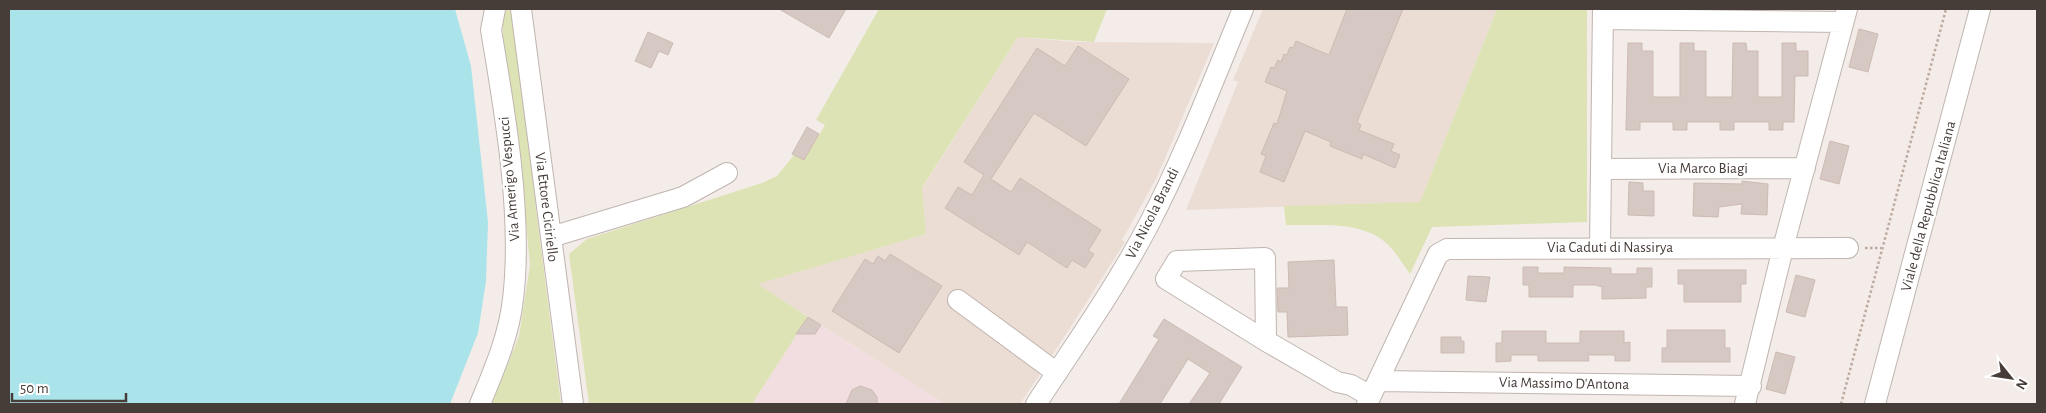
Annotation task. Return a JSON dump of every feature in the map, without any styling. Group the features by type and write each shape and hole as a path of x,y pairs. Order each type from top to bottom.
{"street":[{"name":"Via Amerigo Vespucci","path":"480,404 502,348 514,290 514,200 491,30 495,9"},
{"name":"Via Ettore Ciciriello","path":"521,9 573,404"},
{"name":"Via Nicola Brandi","path":"1036,404 1148,226 1169,184 1243,9"},
{"name":"Viale della Repubblica Italiana","path":"1875,404 1980,9"},
{"path":"1600,247 1603,14 1845,15 1783,248 1748,395"},
{"name":"Via Marco Biagi","path":"1601,169 1805,168"},
{"path":"551,237 682,197 727,174"},
{"name":"Via Caduti di Nassirya","path":"1372,394 1438,254 1447,249 1600,247 1848,248"},
{"path":"1266,341 1265,258 1177,261 1166,279 1266,341 1336,382 1372,394"},
{"path":"958,300 1057,373"},
{"name":"Via Massimo D'Antona","path":"1372,394 1748,395"}],"path":[{"path":"1841,404 1946,9"}],"shaded area":[{"path":"1263,9 1497,9 1420,202 1186,210 1238,82 1233,80"},
{"path":"1018,37 1076,42 1214,43 1157,177 1122,240 1125,242 1052,356 1045,358 1040,367 1040,374 1020,404 945,404 757,284 926,234 922,189"},
{"path":"808,317 945,404 752,404"}],"green space":[{"path":"511,9 516,24 536,209 561,404 492,404 519,336 530,265 521,169 503,47 503,13"},
{"path":"879,9 1107,9 1094,42 1018,37 922,188 926,234 758,284 808,317 752,404 589,404 569,254 587,239 762,183 777,176 794,155 804,160 825,125 816,120"},
{"path":"1497,9 1587,9 1587,222 1432,227 1410,274 1392,249 1382,239 1370,233 1357,228 1343,226 1286,225 1284,206 1420,202"}],"water":[{"path":"9,9 455,9 471,66 488,222 486,281 478,333 450,404 9,404"}],"building":[{"path":"779,9 846,9 829,38"},
{"path":"1347,9 1403,9 1357,122 1361,125 1359,130 1394,144 1391,151 1400,155 1395,168 1363,154 1362,159 1330,146 1331,142 1305,131 1284,182 1260,172 1266,156 1261,154 1274,123 1277,124 1287,91 1265,82 1271,67 1274,68 1278,60 1281,62 1284,54 1287,55 1290,47 1293,48 1296,41 1329,55"},
{"path":"1859,29 1878,34 1868,72 1849,67"},
{"path":"648,32 673,43 668,55 659,51 651,68 635,61"},
{"path":"1628,43 1642,43 1642,51 1653,51 1653,97 1680,97 1680,43 1694,43 1694,51 1706,51 1706,97 1732,97 1733,43 1746,43 1747,51 1758,51 1758,97 1782,97 1782,43 1796,43 1796,51 1808,51 1808,76 1795,76 1794,122 1783,122 1783,130 1769,130 1769,122 1734,122 1734,130 1720,130 1720,122 1687,122 1687,130 1673,130 1673,122 1640,122 1640,130 1626,130"},
{"path":"1078,46 1129,79 1086,146 1034,113 991,179 1011,192 1020,178 1101,230 1088,251 1094,254 1085,268 1072,260 1067,268 1027,242 1019,255 945,208 958,187 972,195 984,175 964,162 1037,48 1065,66"},
{"path":"807,127 819,134 804,160 792,154"},
{"path":"1830,141 1849,146 1839,184 1820,179"},
{"path":"1742,181 1768,184 1767,215 1741,214 1742,204 1719,207 1718,217 1693,216 1694,183 1742,184"},
{"path":"1629,182 1643,183 1643,191 1654,191 1654,216 1628,215"},
{"path":"890,254 942,286 899,353 832,311 865,259 873,264 878,256 885,261"},
{"path":"1334,260 1336,307 1347,307 1348,335 1288,337 1287,312 1278,312 1277,288 1289,288 1288,262"},
{"path":"1523,267 1538,267 1538,273 1564,273 1564,267 1611,268 1611,274 1637,274 1637,268 1652,268 1652,287 1646,287 1646,298 1602,299 1602,287 1596,285 1573,285 1573,297 1529,297 1529,285 1523,285"},
{"path":"1678,270 1746,270 1746,284 1741,284 1741,302 1684,302 1684,284 1678,284"},
{"path":"1796,275 1815,280 1805,317 1786,312"},
{"path":"1468,276 1490,277 1486,302 1466,300"},
{"path":"808,317 821,325 815,334 796,334"},
{"path":"1164,319 1242,367 1219,404 1189,404 1210,373 1188,359 1160,404 1119,404 1159,339 1153,336"},
{"path":"1667,330 1725,330 1725,348 1730,348 1730,362 1662,362 1662,348 1667,348"},
{"path":"1502,331 1546,331 1546,343 1580,343 1580,331 1624,331 1624,343 1630,342 1630,361 1615,361 1615,355 1588,355 1589,361 1538,361 1538,355 1511,355 1511,361 1496,362 1496,343 1502,343"},
{"path":"1441,337 1461,337 1461,341 1464,341 1464,353 1441,353"},
{"path":"1776,352 1795,357 1785,394 1766,389"},
{"path":"860,386 872,390 877,397 877,404 846,404 852,390"}]}
